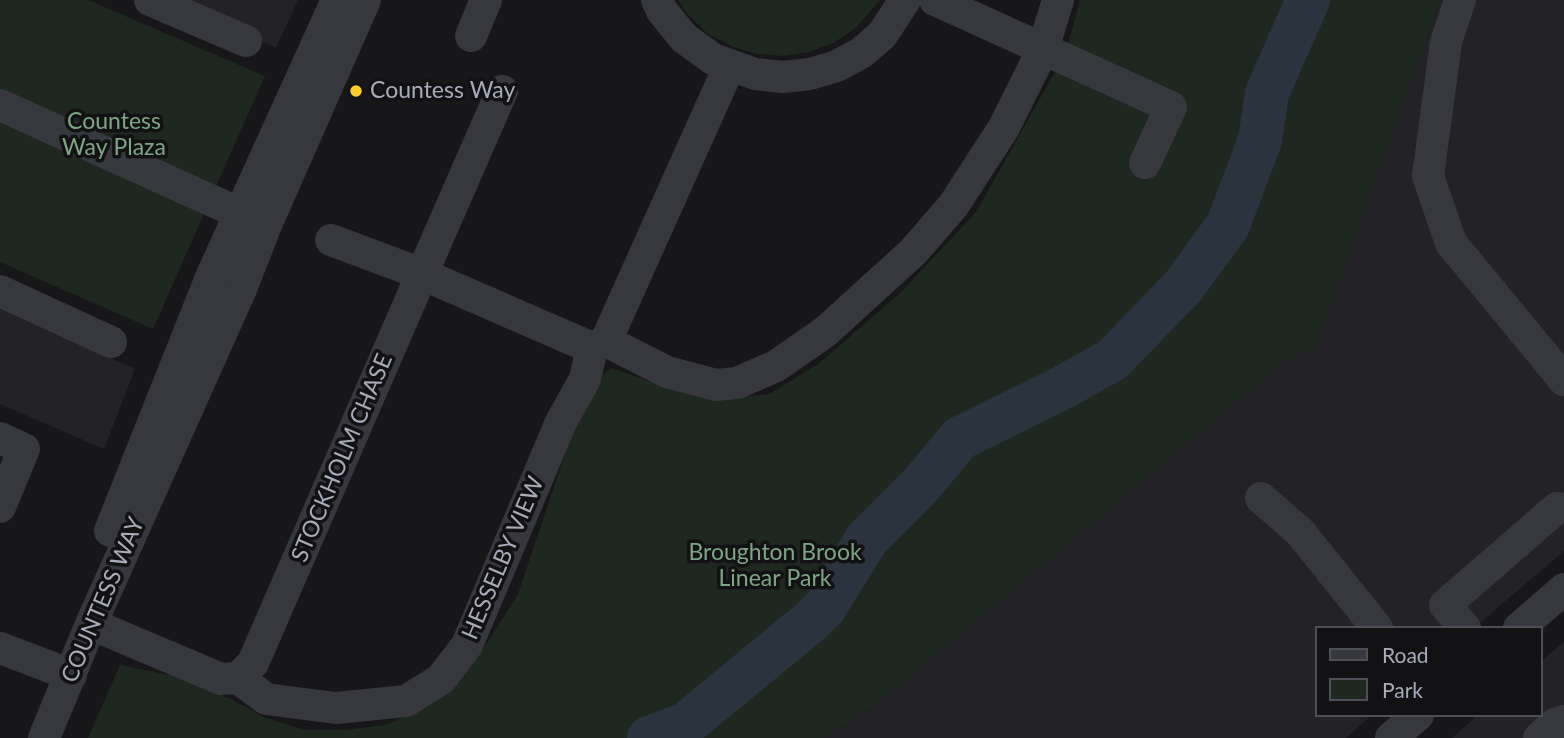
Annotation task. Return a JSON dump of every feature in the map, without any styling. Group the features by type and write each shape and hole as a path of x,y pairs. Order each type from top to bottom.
{"street":[{"path":"150,0 246,41"},
{"name":"COUNTESS WAY","path":"22,738 91,624 241,289 253,219 337,0"},
{"name":"COUNTESS WAY","path":"44,738 63,673 212,275 253,219 365,0"},
{"path":"471,36 486,0"},
{"path":"657,0 662,11 684,38 713,59 729,67 755,74 783,77 810,74 837,66 861,53 882,35 905,0"},
{"path":"935,0 1171,107 1145,163"},
{"path":"331,240 667,372 716,385 737,383 776,366 825,332 913,252 953,206 1003,129 1043,49 1058,0"},
{"path":"1461,0 1446,42 1428,176 1451,243 1564,380"},
{"name":"HESSELBY VIEW","path":"238,678 266,699 336,708 406,701 441,679 467,645 561,422 584,379 729,67"},
{"name":"STOCKHOLM CHASE","path":"238,678 253,663 502,91"},
{"path":"0,105 253,219"},
{"path":"0,291 111,342"},
{"path":"0,438 24,449 0,507"},
{"path":"1261,498 1300,532 1375,626"},
{"path":"1463,626 1445,605 1557,508"},
{"path":"1521,626 1564,589"},
{"path":"91,624 221,679 238,678"},
{"path":"0,648 63,673"},
{"path":"1391,738 1416,717"},
{"path":"1539,738 1555,724 1564,721"}],"shaded area":[{"path":"170,0 298,0 276,48"},
{"path":"1411,0 1564,0 1564,551 1476,626 1316,626 1316,717 1370,717 1346,738 825,738 878,703"},
{"path":"0,307 135,369 104,449 0,404"},
{"path":"1564,642 1564,738 1452,738 1476,717 1543,717 1543,659"}],"green space":[{"name":"Countess Way Plaza","path":"0,0 88,0 265,76 153,329 0,262"},
{"path":"678,0 880,0 857,27 835,42 810,52 783,56 756,54 731,46 707,33 688,15"},
{"name":"Broughton Brook Linear Park","path":"1080,0 1441,0 1314,351 1292,356 878,703 825,738 88,738 120,665 170,675 231,699 264,717 305,730 346,730 385,725 422,708 454,681 487,643 518,594 569,442 598,377 612,368 674,390 718,399 769,394 817,365 898,295 976,212 1066,52"}],"waterway":[{"path":"649,738 686,724 811,621 825,607 867,539 920,486 960,438 1112,360 1183,287 1228,225 1260,140 1267,93 1308,0"}],"place":[{"name":"Countess Way","path":"356,91"}]}
